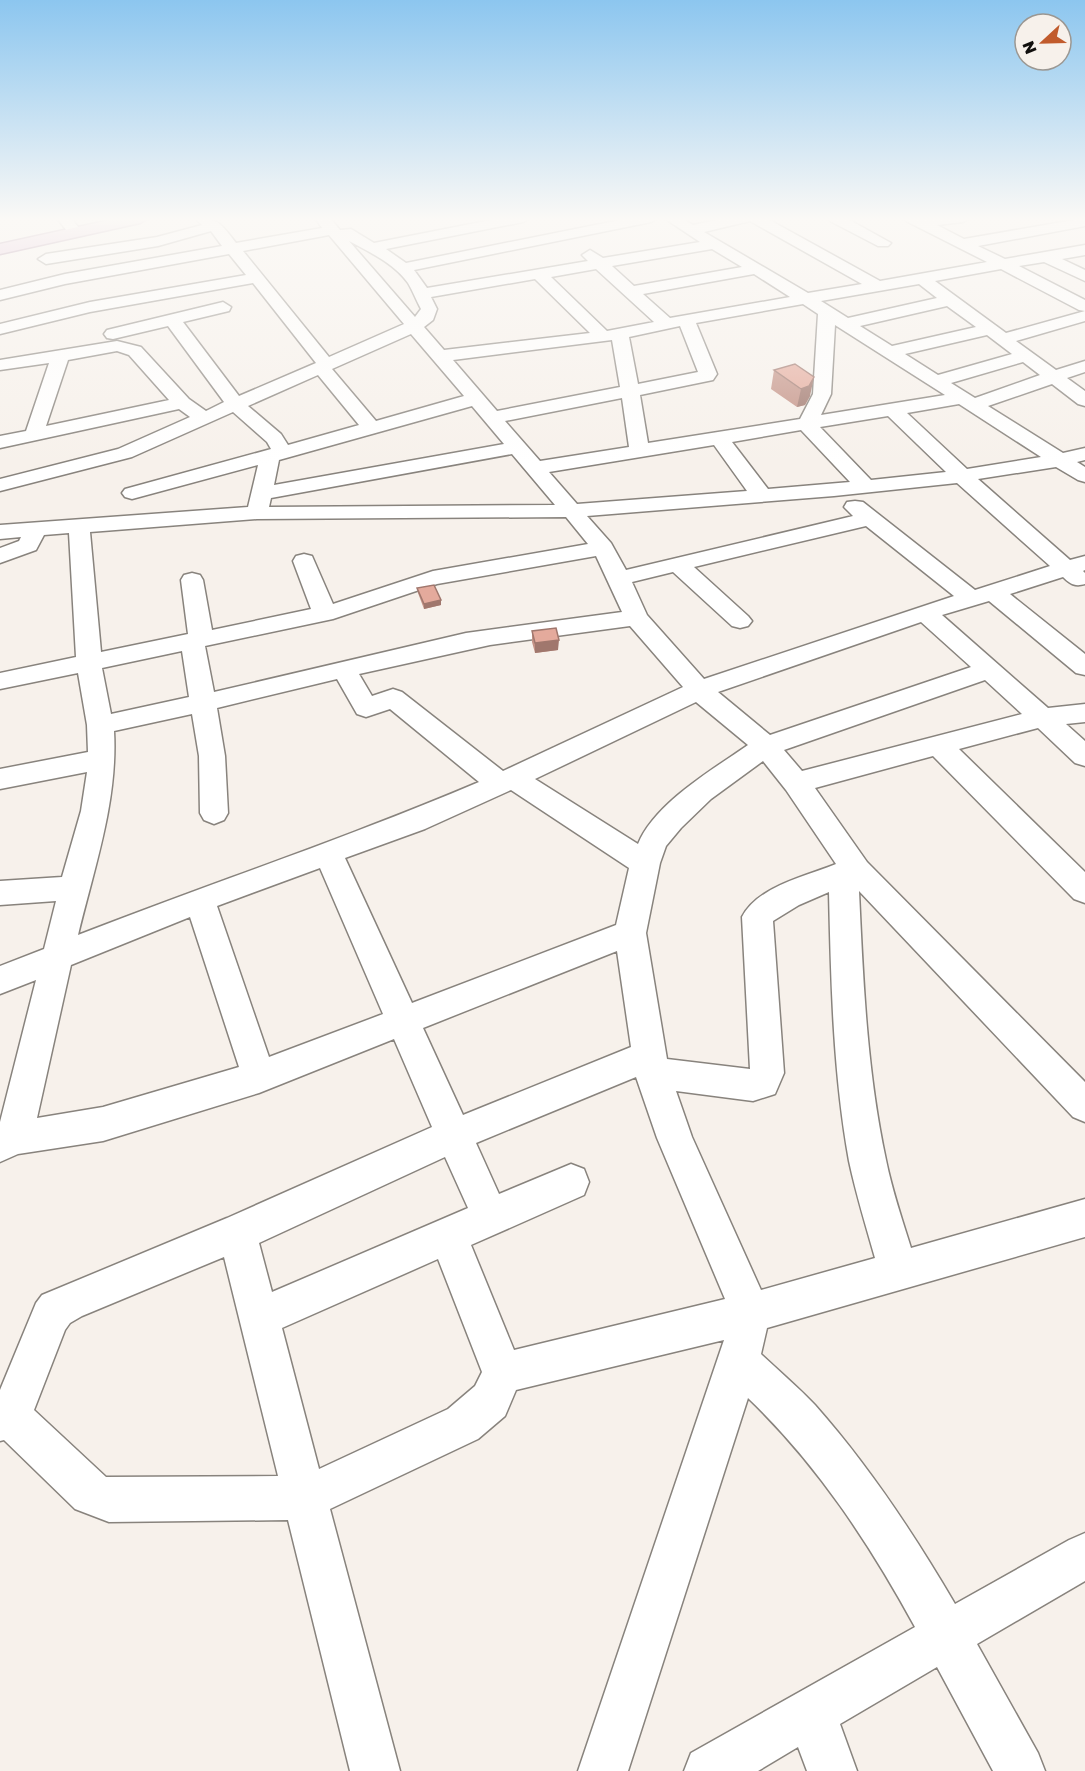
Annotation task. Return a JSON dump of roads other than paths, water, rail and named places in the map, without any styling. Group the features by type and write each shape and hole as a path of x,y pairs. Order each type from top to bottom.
{"street":[{"path":"84,301 90,307"},
{"path":"0,329 38,326 90,307 126,301"},
{"path":"274,301 372,428"},
{"path":"393,301 603,548 636,618 699,690 766,746 796,783 850,871 1078,1097 1085,1126"},
{"path":"0,485 125,453 414,326 428,316 429,309 425,301"},
{"path":"570,301 612,335 629,389 640,452"},
{"path":"640,301 666,324"},
{"path":"440,356 499,351 612,335 797,301"},
{"path":"809,301 1085,476"},
{"path":"846,324 947,301"},
{"path":"951,301 1085,400"},
{"path":"0,304 38,326"},
{"path":"0,365 61,347 80,353 113,334 223,307"},
{"path":"807,424 822,394 827,312"},
{"path":"890,352 1085,316"},
{"path":"172,320 235,404 274,438 276,454 259,503"},
{"path":"132,493 372,428 484,408 629,389 708,374 686,320"},
{"path":"113,334 135,351 182,403 204,418"},
{"path":"0,356 21,346"},
{"path":"34,435 61,347"},
{"path":"936,381 1026,356"},
{"path":"535,468 893,410 968,402 1085,366"},
{"path":"0,442 182,403"},
{"path":"893,410 962,476 1076,566 1085,584"},
{"path":"807,424 866,487"},
{"path":"720,438 766,496 808,533"},
{"path":"0,532 131,524 259,503 517,447"},
{"path":"125,453 132,479 131,524"},
{"path":"259,503 572,511 866,487 962,476 1085,454"},
{"path":"834,490 970,598"},
{"path":"619,578 869,519"},
{"path":"79,527 89,663 100,725 102,759 96,811 7,1141 103,1124 259,1077 630,933"},
{"path":"0,556 28,545 36,529"},
{"path":"0,681 325,614 433,578 603,548"},
{"path":"304,561 325,614"},
{"path":"677,564 740,621"},
{"path":"0,980 200,900 415,821 699,690 970,598 1076,566"},
{"path":"192,580 204,704 212,756 214,813"},
{"path":"994,592 1085,667"},
{"path":"925,613 1085,756"},
{"path":"100,725 204,704 465,642 636,618"},
{"path":"344,670 366,708 393,698 506,781 645,863"},
{"path":"603,1771 739,1361 751,1313 675,1138 650,1065 630,933 645,863 653,841 671,820 701,792 766,746 989,670"},
{"path":"796,783 1043,718 1085,713"},
{"path":"939,746 1085,891"},
{"path":"0,780 102,759"},
{"path":"328,852 490,1216"},
{"path":"448,1235 503,1373 490,1401 463,1424 305,1498 109,1500 91,1493 5,1418 50,1317 56,1309 237,1233 454,1135 650,1065 753,1085 763,1083 767,1073 757,917 768,907 850,871"},
{"path":"850,871 846,969 860,1113 866,1150 898,1271"},
{"path":"0,893 74,888"},
{"path":"200,900 259,1077"},
{"path":"259,1318 571,1182"},
{"path":"503,1373 751,1313 1085,1218"},
{"path":"237,1233 375,1771"},
{"path":"739,1361 798,1418 839,1469 913,1576 1020,1771"},
{"path":"709,1771 1085,1556"},
{"path":"811,1713 832,1771"}]}
